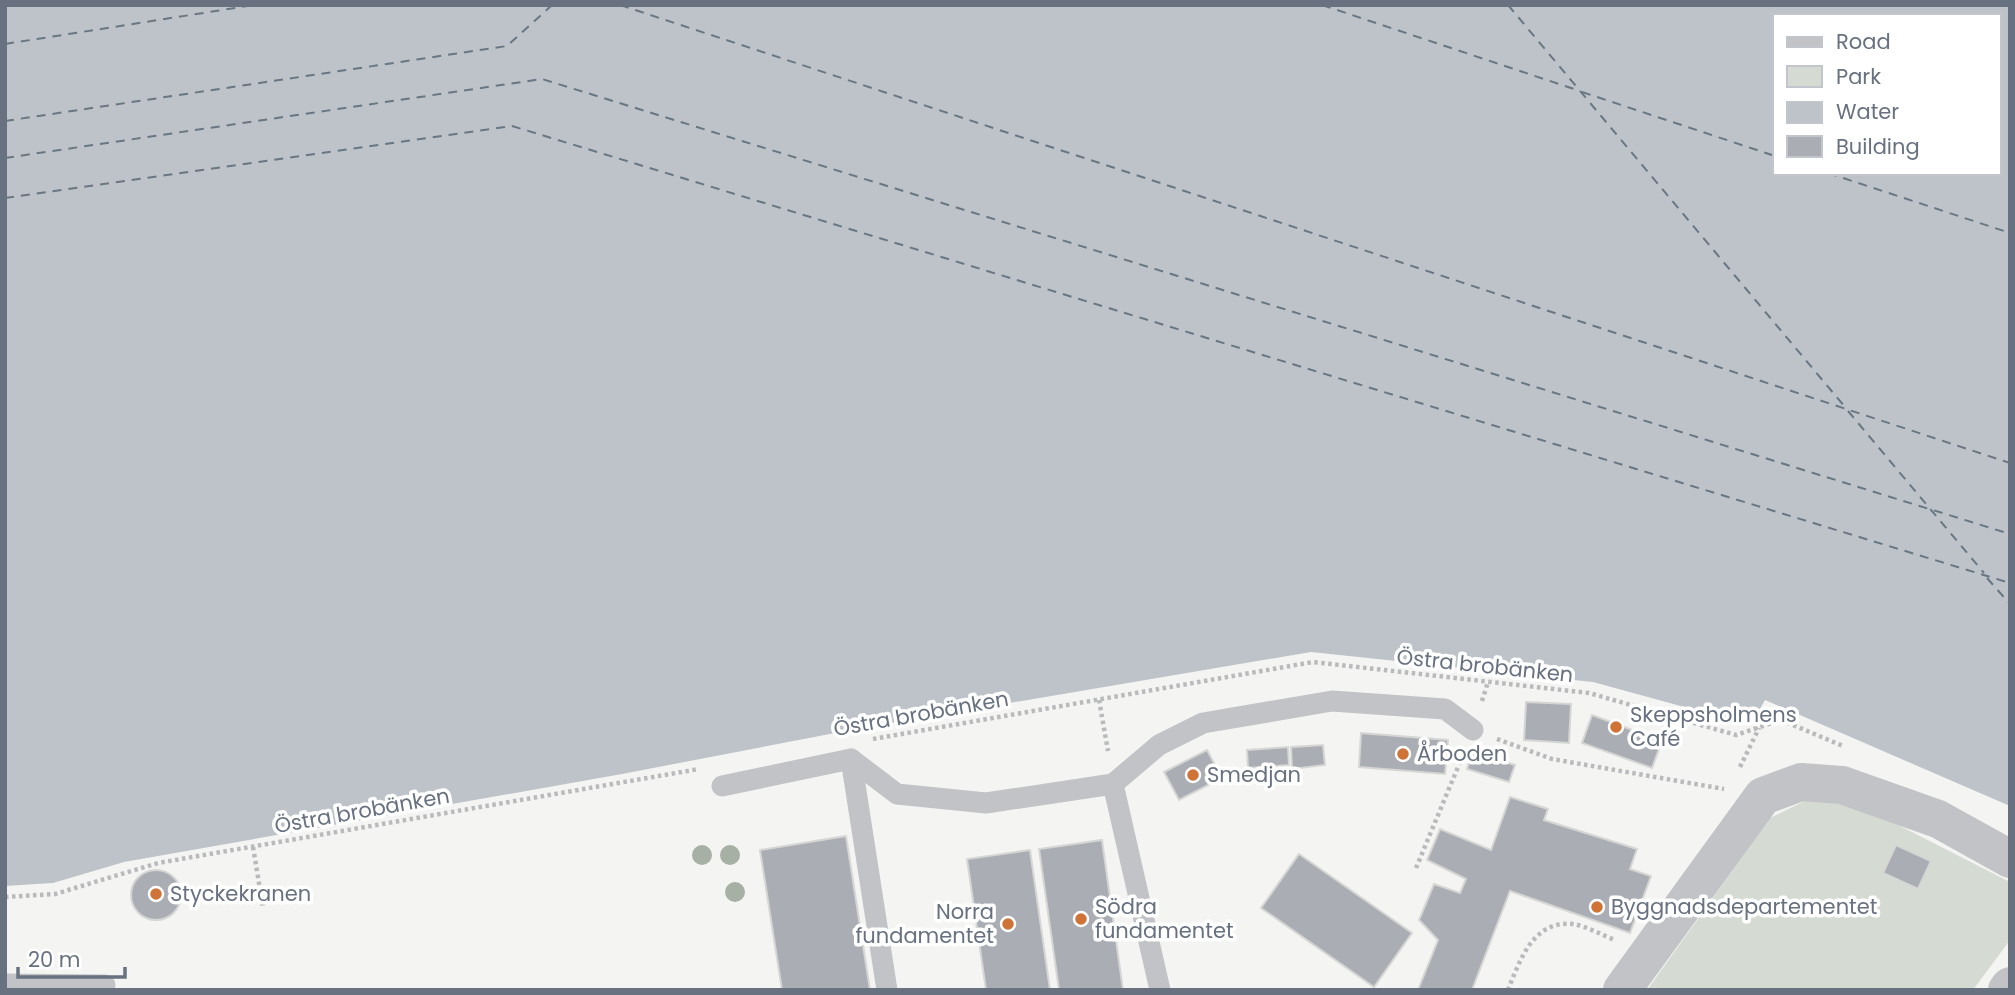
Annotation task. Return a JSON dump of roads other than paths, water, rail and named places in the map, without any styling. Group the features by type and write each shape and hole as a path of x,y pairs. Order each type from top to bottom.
{"street":[{"path":"1622,990 1751,783 1842,785 1938,820 2010,859"}],"lane":[{"path":"722,786 851,759 897,794 986,803 1114,784 1159,745 1203,723 1332,701 1445,709 1473,730"},
{"path":"851,759 887,990"},
{"path":"1114,784 1160,990"},
{"path":"5,984 105,985"}],"water":[{"path":"5,5 2010,5 2010,806 1765,700 1755,718 1739,722 1593,682 1311,652 856,729 622,774 124,862 53,883 5,886"}],"place":[{"name":"Skeppsholmens Café","path":"1616,727"},
{"name":"Årboden","path":"1403,754"},
{"name":"Smedjan","path":"1193,775"},
{"name":"Styckekranen","path":"156,894"},
{"name":"Byggnadsdepartementet","path":"1597,907"},
{"name":"Södra fundamentet","path":"1081,919"},
{"name":"Norra fundamentet","path":"1008,924"}]}
